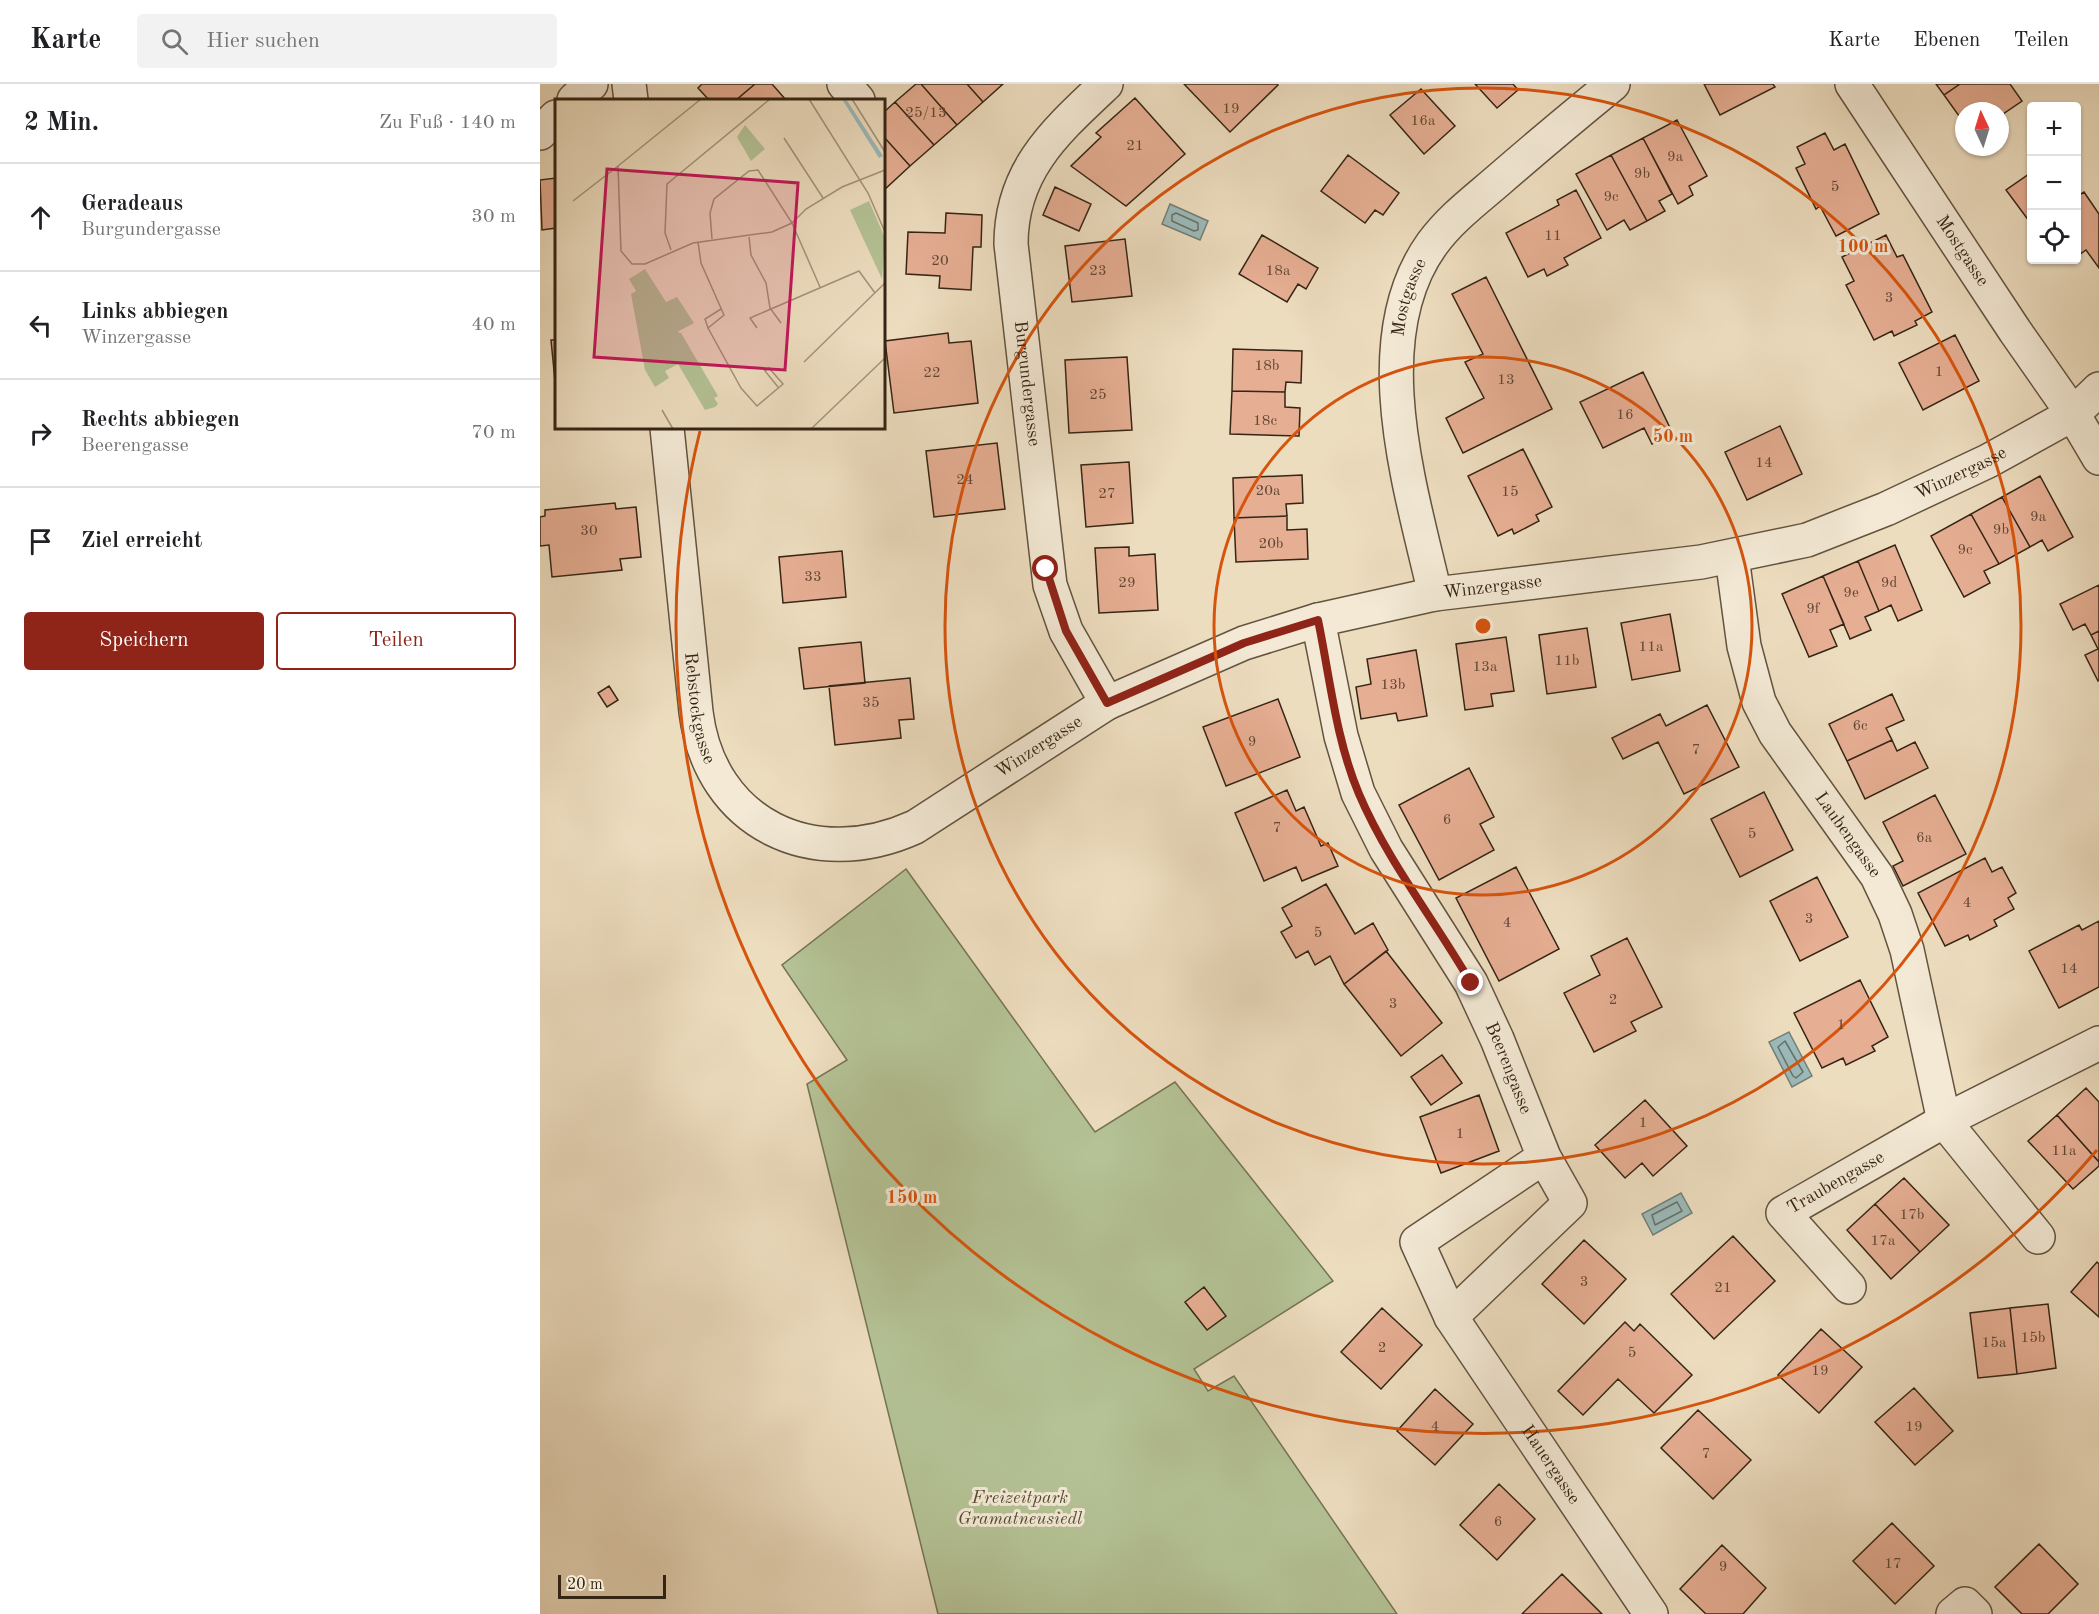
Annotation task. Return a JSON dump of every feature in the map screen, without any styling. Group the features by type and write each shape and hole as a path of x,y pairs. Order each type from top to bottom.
{"street":[{"path":"575,99 591,84"},
{"path":"629,84 631,99"},
{"path":"843,84 857,99"},
{"name":"Burgundergasse","path":"1106,84 1055,133 1030,168 1016,201 1011,244 1050,585 1066,631 1107,703"},
{"name":"Mostgasse","path":"1435,594 1409,482 1398,402 1400,330 1406,298 1420,263 1452,221 1613,84"},
{"name":"Mostgasse","path":"1852,84 2014,331 2073,414 2099,458"},
{"path":"540,133 555,118"},
{"name":"Winzergasse","path":"901,833 925,820 1107,703 1244,643 1318,620 1435,594 1609,575 1732,557 1807,540 1886,509 1988,461 2073,414 2099,389"},
{"name":"Rebstockgasse","path":"667,429 698,726 703,751 713,772 727,793 745,810 774,830 796,839 842,846 871,843 901,833"},
{"name":"Laubengasse","path":"1732,557 1748,665 1762,709 1775,734 1863,854 1895,914 1910,959 1944,1121"},
{"name":"Beerengasse","path":"1318,620 1341,736 1359,793 1386,849 1471,983 1544,1157 1570,1203 1451,1317"},
{"name":"Traubengasse","path":"1849,1287 1783,1213 1944,1121 2099,1042"},
{"path":"1944,1121 2038,1237"},
{"path":"1451,1317 1417,1242 1544,1157"},
{"name":"Hauergasse","path":"1451,1317 1651,1614"},
{"path":"1953,1614 1965,1604 1975,1614"}],"green space":[{"name":"Freizeitpark Gramatneusiedl","path":"906,869 1095,1132 1175,1082 1333,1281 1194,1369 1208,1391 1234,1376 1397,1614 938,1614 807,1084 847,1060 782,965"}],"water":[{"path":"1170,204 1208,221 1200,240 1162,224"},
{"path":"1789,1032 1812,1076 1792,1087 1769,1042"},
{"path":"1681,1193 1692,1213 1653,1235 1642,1214"}],"building":[{"path":"702,84 755,84 737,99 708,99 698,88"},
{"path":"755,84 772,84 785,99 737,99"},
{"path":"916,84 921,84 957,125 934,145 895,102"},
{"path":"921,84 967,84 983,102 957,125"},
{"path":"967,84 1003,84 983,102"},
{"path":"1184,84 1277,84 1278,85 1230,132"},
{"path":"1475,84 1513,84 1518,90 1497,108"},
{"path":"1704,84 1773,84 1775,87 1720,115"},
{"path":"1936,84 1960,84 1944,95"},
{"path":"1960,84 2010,84 2022,101 2009,110 2009,102 1955,102 1955,110 1944,95"},
{"path":"1421,89 1455,126 1424,154 1390,115"},
{"path":"1135,98 1185,154 1126,206 1071,166 1101,137 1096,133"},
{"path":"895,102 934,145 910,166 885,138 885,111"},
{"path":"1677,120 1707,176 1689,186 1693,195 1678,204 1643,138"},
{"path":"1825,133 1834,150 1845,144 1879,214 1836,236 1820,206 1816,209 1796,168 1805,164 1797,147"},
{"path":"885,138 910,166 885,189"},
{"path":"1643,138 1672,194 1659,201 1665,211 1647,221 1611,155"},
{"path":"1348,155 1399,193 1383,215 1375,210 1365,223 1321,191"},
{"path":"1611,155 1647,221 1630,230 1624,220 1607,230 1576,174"},
{"path":"2027,175 2027,218 2006,190"},
{"path":"555,178 555,228 542,230 540,180"},
{"path":"1055,187 1091,204 1079,231 1043,215"},
{"path":"1576,190 1601,238 1564,258 1568,265 1547,276 1544,269 1528,277 1506,233 1559,205 1557,200"},
{"path":"2084,192 2099,214 2099,268 2086,250 2081,254 2081,194"},
{"path":"946,213 982,215 981,247 973,247 971,290 939,288 940,276 906,274 908,232 945,233"},
{"path":"1262,235 1318,268 1306,289 1298,284 1287,302 1239,274"},
{"path":"1886,235 1897,257 1903,255 1932,312 1915,321 1917,325 1894,336 1892,331 1874,340 1846,285 1854,281 1842,257"},
{"path":"1125,239 1132,296 1072,302 1065,246"},
{"path":"1486,277 1552,409 1463,453 1446,418 1484,398 1465,362 1483,354 1452,294"},
{"path":"948,333 949,343 971,341 978,403 894,413 885,341"},
{"path":"1955,335 1979,381 1923,410 1899,363"},
{"path":"551,340 555,340 555,381"},
{"path":"1233,349 1302,351 1301,383 1286,382 1285,392 1232,391"},
{"path":"1127,357 1132,430 1069,433 1065,360"},
{"path":"1643,372 1673,434 1652,444 1644,428 1603,448 1580,402"},
{"path":"1232,391 1285,392 1285,407 1300,408 1299,436 1230,434"},
{"path":"1780,426 1802,474 1747,500 1725,452"},
{"path":"997,443 1005,509 934,517 926,451"},
{"path":"1523,449 1552,507 1536,515 1539,521 1514,534 1512,529 1498,536 1468,476"},
{"path":"1129,462 1133,523 1086,527 1081,465"},
{"path":"1302,475 1303,503 1286,504 1287,516 1234,518 1233,478"},
{"path":"2040,476 2073,537 2048,551 2042,540 2030,547 2002,497"},
{"path":"2002,497 2030,547 1999,564 1971,514"},
{"path":"615,503 616,509 636,507 641,557 620,559 622,570 552,577 549,545 540,546 540,517 545,516 545,510"},
{"path":"1971,514 1999,564 1984,571 1990,583 1964,597 1931,536"},
{"path":"1287,516 1287,530 1307,529 1308,559 1236,562 1234,518"},
{"path":"1895,545 1922,610 1898,621 1891,605 1879,611 1858,561"},
{"path":"1129,547 1129,556 1155,554 1158,610 1099,613 1095,548"},
{"path":"842,551 846,597 783,603 779,557"},
{"path":"1858,561 1879,611 1865,617 1871,630 1850,639 1823,576"},
{"path":"1823,576 1844,624 1830,630 1837,646 1809,657 1782,594"},
{"path":"2099,585 2099,631 2091,635 2085,624 2073,630 2060,604"},
{"path":"1670,614 1680,671 1632,680 1621,623"},
{"path":"1587,628 1596,687 1547,694 1539,635"},
{"path":"2099,631 2098,681 2085,655 2098,649 2091,635"},
{"path":"1506,637 1514,691 1491,694 1493,706 1465,710 1456,644"},
{"path":"861,642 865,683 804,689 799,648"},
{"path":"1416,650 1427,716 1398,721 1396,713 1361,719 1356,687 1371,684 1367,659"},
{"path":"910,678 914,719 899,720 901,738 835,745 829,686"},
{"path":"609,686 618,700 607,707 598,693"},
{"path":"1892,694 1904,720 1886,728 1892,740 1847,761 1829,724"},
{"path":"1278,699 1300,757 1226,786 1203,727"},
{"path":"1707,705 1739,767 1684,794 1658,742 1623,759 1612,738 1660,714 1666,726"},
{"path":"1892,740 1897,751 1915,742 1928,768 1865,799 1847,761"},
{"path":"1469,768 1494,817 1480,824 1494,850 1439,880 1399,805"},
{"path":"1287,790 1296,811 1304,807 1321,846 1328,843 1338,866 1302,881 1296,867 1264,881 1235,813"},
{"path":"1764,792 1793,850 1740,877 1711,819"},
{"path":"1935,795 1966,854 1903,886 1893,866 1903,861 1883,822"},
{"path":"1985,858 1992,872 2002,867 2016,893 2008,898 2014,909 1994,920 1997,926 1970,940 1968,935 1945,946 1918,893"},
{"path":"1516,867 1559,949 1499,981 1456,898"},
{"path":"1817,877 1848,937 1800,961 1770,901"},
{"path":"1326,884 1355,934 1373,923 1388,950 1344,984 1330,956 1315,965 1308,951 1296,958 1281,932 1292,926 1282,908"},
{"path":"2099,921 2099,987 2059,1008 2029,951 2079,925 2082,930"},
{"path":"1627,938 1662,1007 1631,1022 1636,1031 1594,1052 1564,993 1600,975 1591,956"},
{"path":"1386,951 1442,1023 1401,1056 1344,984"},
{"path":"1860,980 1888,1037 1872,1046 1875,1051 1846,1065 1843,1058 1822,1068 1794,1013"},
{"path":"1442,1055 1462,1083 1431,1105 1411,1077"},
{"path":"2086,1088 2099,1102 2099,1162 2057,1115"},
{"path":"1479,1095 1499,1151 1441,1173 1420,1117"},
{"path":"1645,1100 1687,1146 1653,1176 1642,1163 1625,1178 1595,1145"},
{"path":"2057,1115 2099,1162 2099,1166 2073,1189 2028,1141"},
{"path":"1904,1178 1949,1225 1920,1252 1875,1204"},
{"path":"1875,1204 1920,1252 1891,1279 1847,1230"},
{"path":"1733,1236 1775,1281 1714,1339 1671,1294"},
{"path":"1584,1240 1626,1279 1584,1324 1542,1284"},
{"path":"2097,1262 2099,1264 2099,1317 2071,1292"},
{"path":"1204,1287 1226,1316 1207,1330 1185,1302"},
{"path":"2048,1304 2056,1368 2017,1374 2010,1308"},
{"path":"1382,1308 1422,1345 1381,1389 1341,1352"},
{"path":"2010,1308 2017,1374 1978,1378 1970,1313"},
{"path":"1625,1322 1634,1331 1640,1324 1692,1375 1654,1413 1618,1379 1583,1415 1558,1391"},
{"path":"1821,1329 1862,1367 1819,1413 1778,1375"},
{"path":"1914,1388 1953,1431 1915,1465 1875,1422"},
{"path":"1435,1389 1473,1424 1435,1465 1397,1431"},
{"path":"1698,1410 1751,1460 1713,1499 1661,1448"},
{"path":"1499,1484 1535,1519 1497,1560 1460,1525"},
{"path":"1892,1523 1934,1566 1895,1604 1853,1561"},
{"path":"2039,1544 2078,1584 2048,1614 2022,1614 1995,1587"},
{"path":"1722,1545 1766,1588 1743,1614 1706,1614 1680,1589"},
{"path":"1562,1574 1602,1614 1522,1614"}],"route":[{"path":"1046,569 1066,631 1107,703 1132,690 1244,643 1318,620 1341,736 1359,793 1386,849 1471,983"}]}
